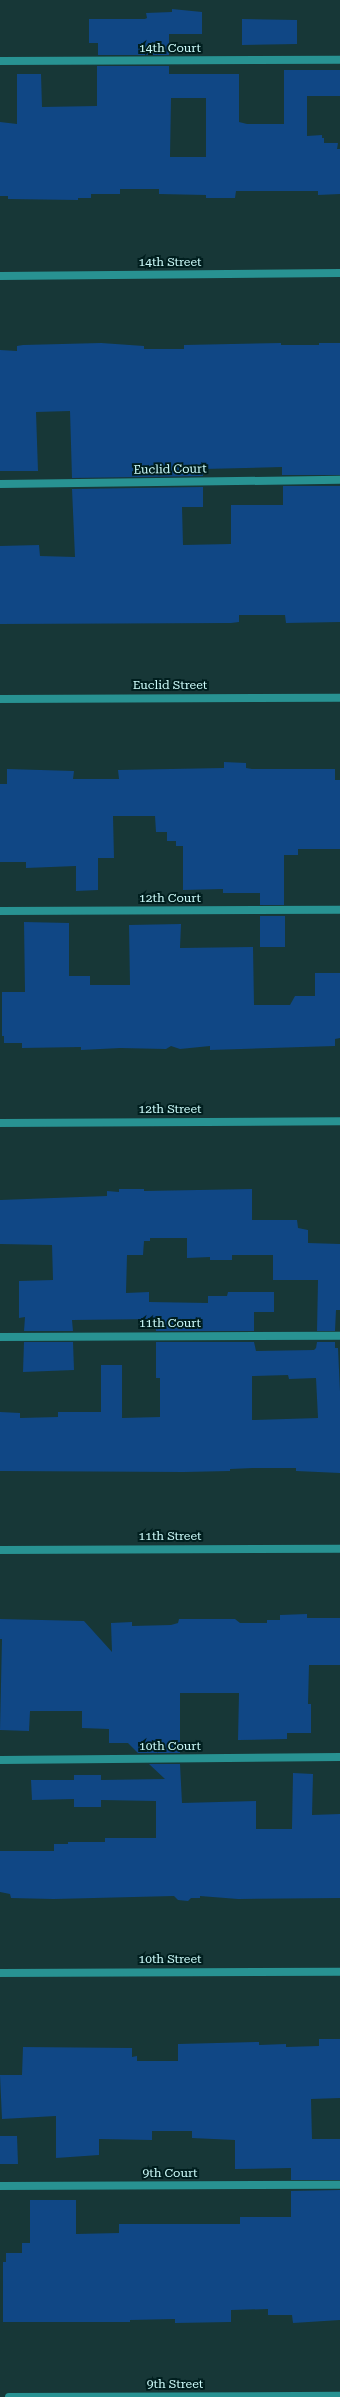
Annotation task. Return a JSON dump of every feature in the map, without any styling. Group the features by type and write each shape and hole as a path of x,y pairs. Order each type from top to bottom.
{"street":[{"name":"14th Court","path":"0,61 340,60"},
{"name":"14th Street","path":"0,276 340,273"},
{"name":"Euclid Court","path":"0,484 340,480"},
{"name":"Euclid Street","path":"0,699 340,698"},
{"name":"12th Court","path":"0,911 340,910"},
{"name":"12th Street","path":"0,1123 340,1121"},
{"name":"11th Court","path":"0,1337 340,1336"},
{"name":"11th Street","path":"0,1550 340,1549"},
{"name":"10th Court","path":"0,1760 340,1757"},
{"name":"10th Street","path":"0,1973 340,1972"},
{"name":"9th Court","path":"0,2186 340,2185"},
{"name":"9th Street","path":"10,2397 340,2396"}],"building":[{"path":"172,9 202,12 202,34 169,34 169,55 98,55 98,43 89,43 89,19 145,19 147,18 146,13 172,12"},
{"path":"242,19 297,20 297,44 242,45"},
{"path":"97,66 169,66 169,74 239,74 239,122 247,124 284,124 284,70 340,70 340,96 307,96 307,136 322,135 322,138 324,138 324,143 338,143 337,149 340,149 340,194 318,195 318,191 236,191 235,198 206,198 206,195 159,194 159,189 120,189 120,194 91,194 91,198 78,198 78,200 8,199 8,196 0,196 0,122 17,124 17,74 41,74 42,107 97,106","holes":["171,98 206,98 206,157 170,157"]},
{"path":"101,343 144,346 144,349 184,349 184,345 281,343 281,345 319,345 319,343 340,343 340,475 282,475 282,467 203,469 203,476 72,478 70,411 36,412 38,471 0,471 0,350 17,351 17,346 23,345"},
{"path":"283,486 340,486 340,622 286,623 285,615 239,615 239,622 231,623 0,624 0,546 39,545 40,556 75,557 72,489 203,487 203,507 182,507 183,545 231,544 231,505 283,505"},
{"path":"224,762 246,763 246,768 252,769 335,769 335,780 340,780 340,849 298,849 298,855 284,855 284,905 260,905 260,893 223,893 223,889 183,890 183,846 176,846 176,841 167,841 167,832 156,832 155,816 113,816 114,858 98,858 98,890 76,891 76,866 26,868 26,862 0,862 0,784 7,784 7,769 74,771 73,779 119,779 118,770 224,768"},
{"path":"260,916 285,916 285,947 260,947"},
{"path":"24,922 69,923 69,976 90,976 90,985 130,985 129,925 181,924 180,948 253,947 254,1005 290,1005 295,996 315,996 315,973 340,973 340,1038 335,1039 335,1046 210,1050 210,1046 180,1049 171,1046 166,1049 120,1048 81,1050 81,1047 22,1048 22,1043 4,1043 4,1036 2,1036 2,992 25,992"},
{"path":"119,1189 144,1189 144,1191 252,1189 252,1220 297,1220 298,1228 308,1230 308,1243 340,1244 340,1310 336,1310 335,1331 317,1331 318,1280 273,1280 273,1255 232,1255 232,1260 210,1260 210,1257 187,1258 187,1238 150,1238 150,1241 144,1241 143,1255 127,1255 126,1293 149,1292 149,1302 208,1303 208,1296 227,1296 228,1292 274,1292 274,1312 254,1312 254,1331 156,1331 155,1319 72,1320 73,1331 24,1331 25,1317 19,1318 19,1281 53,1280 52,1245 0,1244 0,1200 107,1196 107,1191 119,1192"},
{"path":"24,1342 73,1342 74,1370 23,1372"},
{"path":"156,1342 254,1342 256,1351 314,1350 317,1342 335,1342 335,1348 338,1348 340,1392 340,1473 296,1471 296,1468 253,1468 230,1469 230,1471 184,1472 0,1471 0,1412 20,1413 20,1418 58,1417 58,1412 101,1412 101,1365 122,1365 122,1418 160,1417 160,1378 156,1378","holes":["288,1375 289,1379 316,1378 318,1418 252,1420 252,1376"]},
{"path":"307,1614 307,1618 340,1618 340,1665 309,1665 308,1704 311,1704 311,1733 287,1733 287,1739 238,1740 239,1693 180,1693 180,1753 138,1753 128,1743 109,1743 109,1729 82,1728 82,1711 30,1711 29,1731 0,1730 2,1639 0,1639 0,1619 84,1621 112,1652 111,1623 132,1622 132,1626 171,1625 178,1623 179,1619 235,1619 240,1623 267,1623 267,1620 280,1620 280,1615"},
{"path":"149,1764 180,1764 182,1803 256,1801 256,1829 292,1829 293,1773 313,1774 312,1815 340,1814 340,1898 238,1899 200,1896 200,1898 191,1898 188,1901 178,1900 174,1896 54,1899 11,1898 10,1894 0,1892 0,1851 54,1851 54,1844 68,1844 68,1842 105,1842 105,1838 156,1838 156,1801 101,1800 101,1807 74,1807 74,1799 32,1800 31,1780 74,1780 74,1775 101,1775 101,1780 165,1779"},
{"path":"319,2039 340,2039 340,2098 311,2099 312,2139 340,2139 340,2180 291,2180 291,2168 235,2169 235,2140 192,2138 192,2131 152,2131 152,2140 99,2139 99,2155 56,2158 56,2116 2,2119 0,2075 22,2075 23,2047 132,2048 132,2057 137,2056 137,2061 178,2061 178,2044 259,2042 259,2045 286,2044 286,2047 319,2046"},
{"path":"0,2136 17,2136 18,2164 0,2164"},
{"path":"340,2190 340,2320 293,2323 292,2315 268,2315 268,2309 231,2310 231,2322 175,2323 175,2319 130,2320 130,2322 3,2322 3,2262 6,2262 6,2253 22,2253 22,2243 30,2243 30,2200 76,2200 76,2234 119,2233 119,2224 240,2224 240,2217 291,2217 291,2191"}]}
